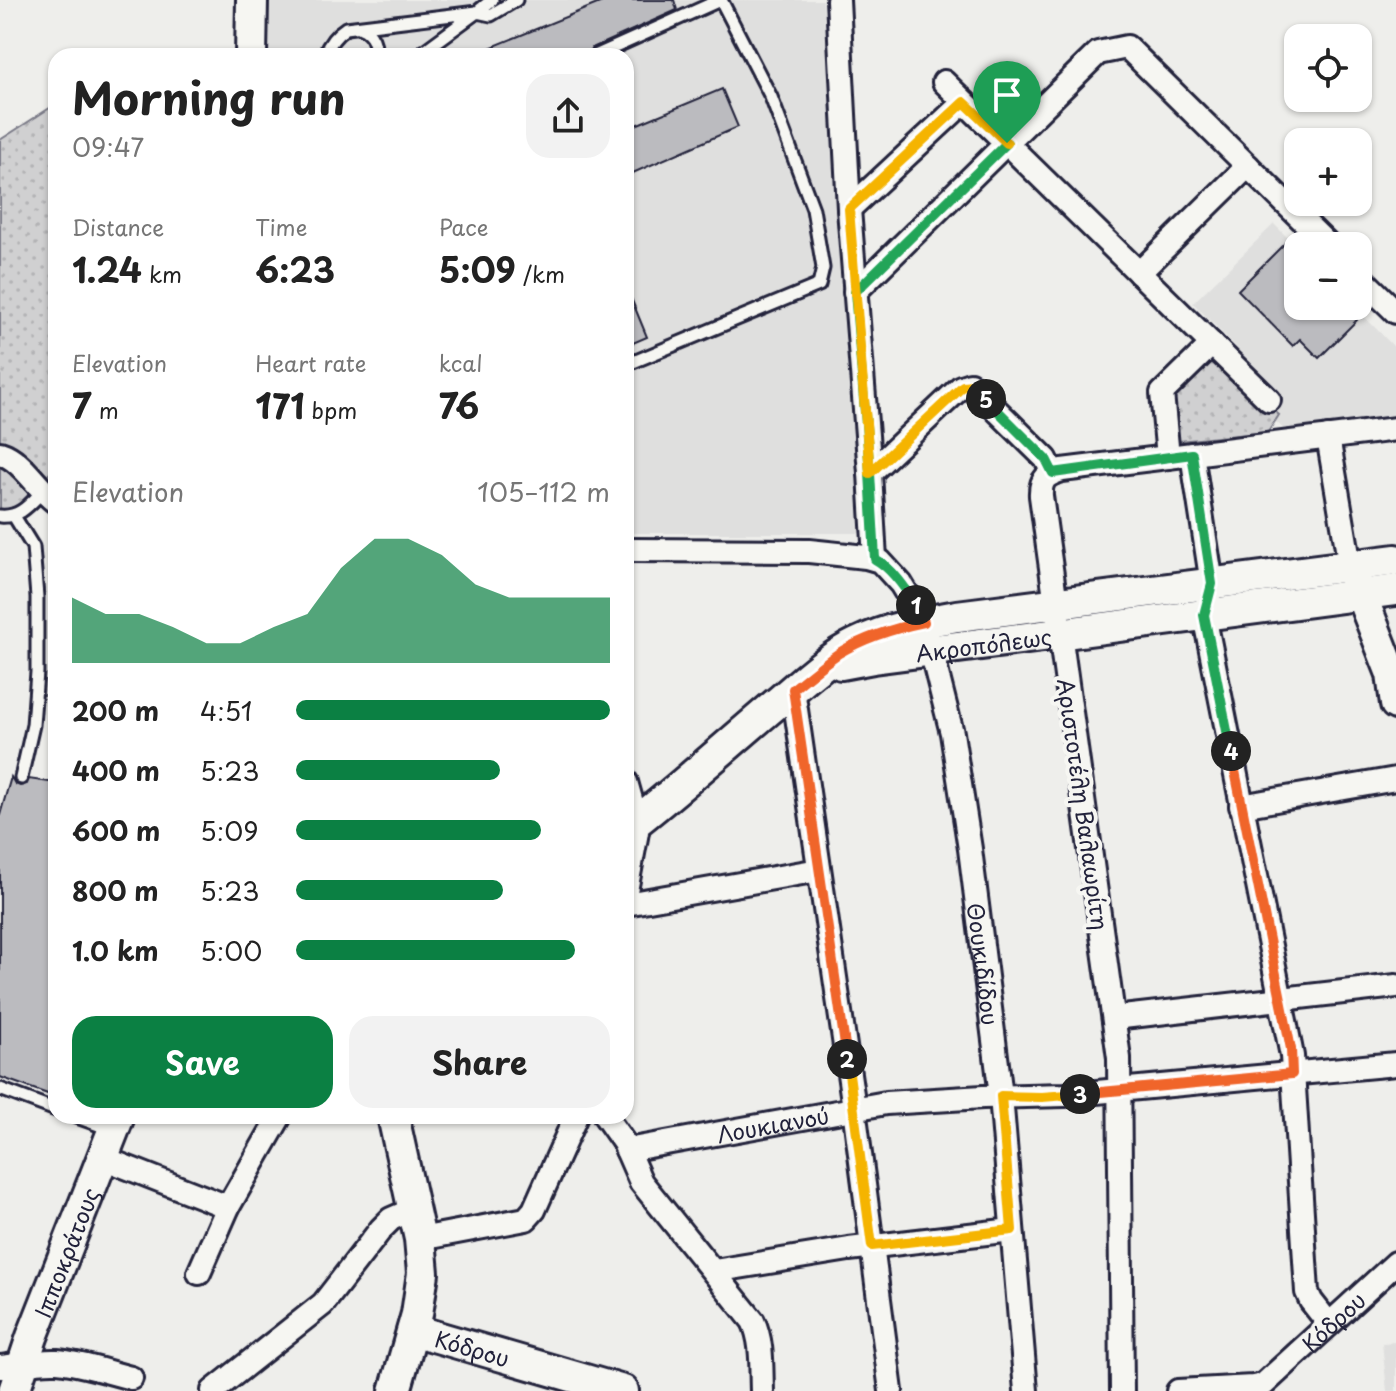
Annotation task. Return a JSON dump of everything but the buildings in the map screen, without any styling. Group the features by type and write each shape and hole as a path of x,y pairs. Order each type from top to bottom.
{"street":[{"path":"251,48 252,0"},
{"path":"634,550 809,551 875,559 849,209 838,0"},
{"path":"855,292 1098,53 1127,47 1315,232"},
{"path":"944,82 1269,400"},
{"path":"849,209 964,102"},
{"path":"1139,273 1248,166"},
{"path":"1372,289 1396,312"},
{"path":"1168,457 1162,393 1212,344"},
{"path":"870,473 967,384 972,385 1046,459 1053,473 1396,429"},
{"path":"1328,437 1350,566 1360,595 1394,664 1396,704"},
{"path":"0,453 11,456 48,494"},
{"path":"1192,454 1212,584 1204,615 1291,1049 1307,1292 1329,1324"},
{"name":"Αριστοτέλη Βαλαωρίτη","path":"1053,473 1043,481 1041,491 1120,1064 1122,1391"},
{"name":"Θουκιδίδου","path":"875,559 901,584 928,636 952,733 1001,1096 1026,1391"},
{"path":"928,636 1056,603 1396,560"},
{"name":"Ακροπόλεως","path":"634,823 819,669 873,658 928,636 1060,634 1396,590"},
{"path":"793,689 854,1108 891,1391"},
{"path":"1241,806 1396,779"},
{"path":"634,829 637,832 634,848"},
{"path":"634,903 819,870"},
{"path":"1114,1018 1396,986"},
{"name":"Λουκιανού","path":"627,1150 886,1103 1001,1096 1042,1097 1396,1064"},
{"path":"199,1273 228,1207 275,1124"},
{"path":"395,1124 420,1239 423,1273 413,1330 395,1391"},
{"path":"420,1239 526,1219 531,1215 572,1124"},
{"path":"610,1124 627,1150 641,1182 755,1326 760,1344 762,1391"},
{"path":"112,1135 228,1207"},
{"name":"Ιπποκράτους","path":"12,1374 112,1135"},
{"path":"213,1391 317,1309 381,1229 391,1219 414,1209"},
{"path":"714,1271 872,1246 1012,1230"},
{"name":"Κόδρου","path":"1178,1391 1267,1388 1329,1324 1396,1263"},
{"name":"Κόδρου","path":"413,1330 623,1391"},
{"path":"12,1374 45,1361 72,1363 131,1378"}],"lane":[{"path":"428,48 492,0"},
{"path":"327,48 336,34 346,28 477,12 491,15 516,0"},
{"path":"613,48 720,0 771,97 813,209 823,268 819,285 634,362"},
{"path":"360,28 367,30 376,48"},
{"path":"0,516 14,516 48,497"},
{"path":"14,516 34,551 37,597 33,725 21,778"},
{"path":"0,1089 48,1107"},
{"path":"90,1124 112,1135"}],"shaded area":[{"path":"261,0 823,0 863,533 634,533 634,48 261,48"},
{"path":"48,109 48,475 15,508 0,511 0,140"},
{"path":"1274,224 1284,234 1284,320 1368,320 1396,349 1396,416 1285,430 1265,412 1282,394 1193,303"},
{"path":"1212,355 1279,415 1268,432 1179,441 1172,393"},
{"path":"1396,1342 1396,1391 1387,1391 1382,1343"}],"route":[{"path":"1007,143 855,292 875,559 901,584 924,622 858,643 838,654 793,689 872,1246 1012,1230 1001,1096 1042,1097 1292,1074 1291,1049 1204,615 1212,584 1192,454 1053,473 1046,459 972,385 967,384 870,473 849,209 964,102 1007,143"}]}
